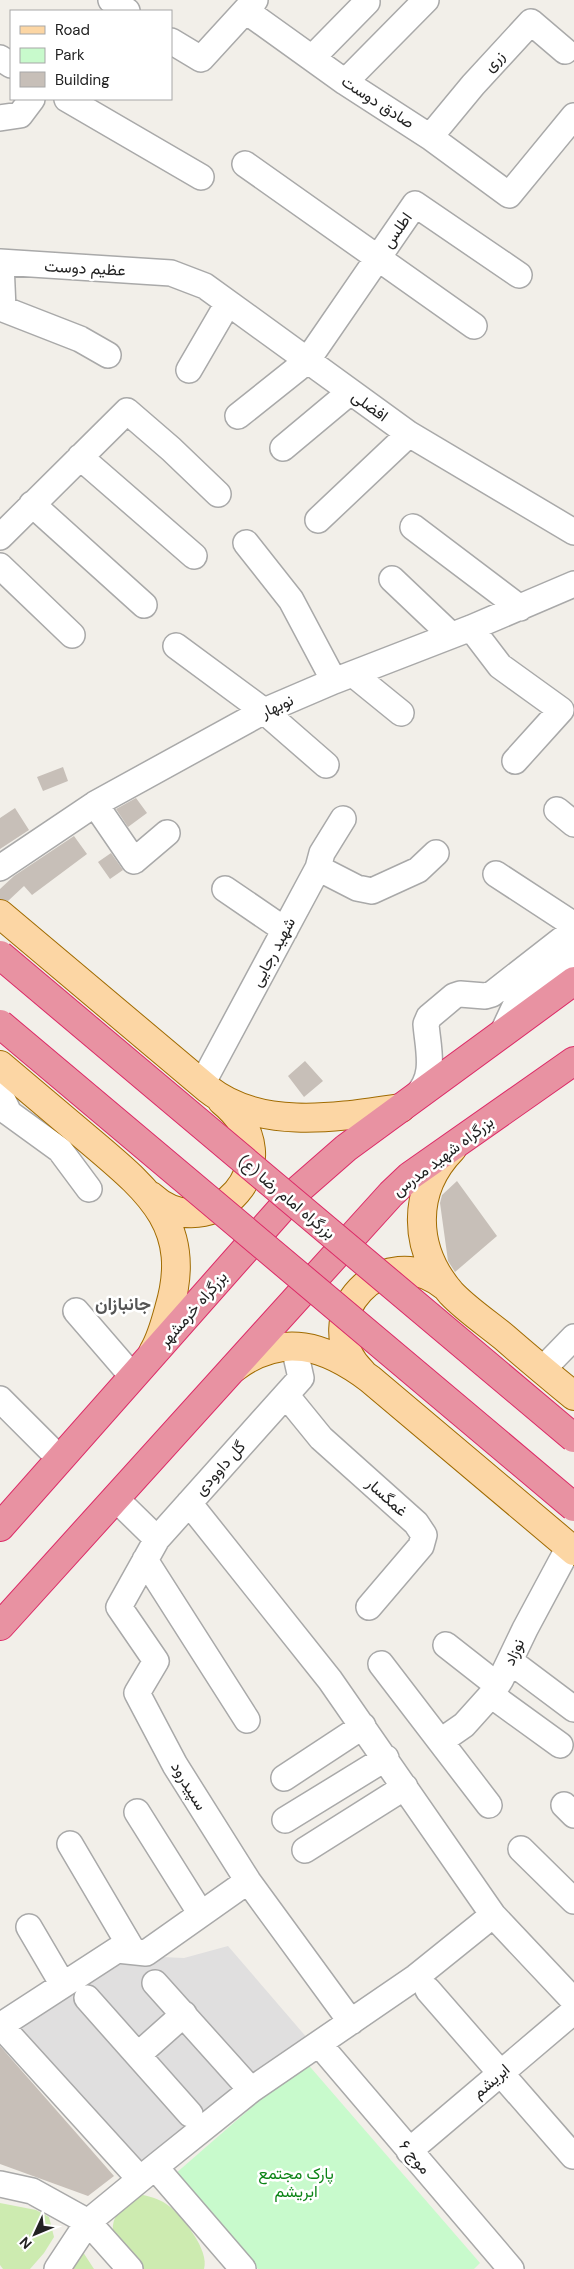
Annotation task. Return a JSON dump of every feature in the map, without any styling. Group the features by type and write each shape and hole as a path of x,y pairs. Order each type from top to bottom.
{"highway":[{"name":"بزرگراه امام رضا (ع)","path":"0,956 574,1438"},
{"path":"408,1103 574,980"},
{"path":"541,1006 574,997"},
{"path":"0,1024 574,1507"},
{"name":"بزرگراه شهید مدرس","path":"225,1376 391,1194 410,1176 574,1061"},
{"name":"بزرگراه خرمشهر","path":"0,1527 298,1190 337,1154 408,1103"},
{"path":"5,1620 225,1376"}],"main road":[{"path":"0,914 238,1116 250,1138 252,1148 250,1168 239,1190 229,1200 216,1208 192,1213 168,1208 144,1190"},
{"path":"1,1078 124,1170 144,1190 162,1214 170,1229 175,1243 178,1264 172,1300 159,1342 141,1368"},
{"path":"207,1089 236,1105 295,1118 324,1118 408,1103"},
{"path":"451,1292 432,1266 425,1248 421,1211 425,1193 434,1171 448,1153 467,1137"},
{"path":"369,1378 352,1358 345,1335 347,1311 360,1290 375,1277 389,1272 404,1270 428,1275 451,1292 574,1396"},
{"path":"225,1376 240,1364 257,1355 279,1348 312,1348 330,1353 347,1362 369,1378 572,1549"}],"street":[{"path":"96,10 104,0"},
{"path":"111,0 126,10"},
{"path":"345,82 426,0"},
{"path":"312,58 367,2"},
{"name":"صادق دوست","path":"172,42 201,58 250,5 312,58 345,82 430,136 509,195 574,116"},
{"name":"زری","path":"430,136 530,22 565,51"},
{"path":"0,118 20,115 31,100"},
{"path":"69,100 201,177"},
{"path":"245,164 474,326"},
{"name":"اطلس","path":"238,416 307,361 415,204 519,275"},
{"path":"0,263 3,309 80,339 108,355"},
{"name":"عظیم دوست","path":"0,263 171,273"},
{"name":"افضلی","path":"171,273 205,286 409,434 574,532"},
{"path":"189,370 228,303"},
{"path":"283,448 350,392"},
{"path":"0,538 127,411 171,449 218,494"},
{"path":"318,520 409,434"},
{"path":"80,457 194,556"},
{"path":"32,504 144,605"},
{"path":"413,527 520,608"},
{"path":"246,543 291,600 344,677 401,713"},
{"path":"0,566 72,635"},
{"path":"392,579 461,632 500,666 561,710 515,761"},
{"name":"نوبهار","path":"0,868 96,804 264,711 344,677 520,608 574,584"},
{"path":"176,646 264,711 326,766"},
{"path":"96,804 134,861 166,833"},
{"name":"شهید رجایی","path":"207,1089 285,930 318,868 322,853 343,819"},
{"path":"318,868 357,888 372,891 418,870 436,853"},
{"path":"496,874 574,925"},
{"path":"225,889 285,930"},
{"path":"408,1103 424,1089 429,1077 426,1024 429,1016 454,996 460,994 485,996 492,994 574,930"},
{"path":"502,1034 517,1002 574,957"},
{"path":"1,1078 8,1113 60,1150 89,1190"},
{"path":"76,1310 141,1368"},
{"path":"542,1370 574,1337"},
{"name":"گل داوودی","path":"157,1539 301,1378 294,1347"},
{"name":"غمگسار","path":"286,1395 321,1438 416,1523 424,1534 421,1546 369,1607"},
{"path":"0,1398 60,1459"},
{"path":"115,1498 157,1539"},
{"path":"189,1503 330,1680 386,1758 493,1915 571,2015"},
{"name":"سپیدرود","path":"157,1539 119,1607 156,1661 137,1693 175,1765 248,1881 351,2022"},
{"name":"نوزاد","path":"441,1741 464,1725 494,1690 572,1549"},
{"path":"145,1560 247,1720"},
{"path":"446,1645 494,1690 560,1745"},
{"path":"510,1661 574,1709"},
{"path":"382,1664 489,1805"},
{"path":"284,1778 363,1726"},
{"path":"285,1820 386,1758"},
{"path":"305,1850 405,1787"},
{"path":"137,1812 201,1914"},
{"path":"70,1844 133,1951"},
{"path":"521,1849 574,1901"},
{"path":"237,2267 148,2173 1,2028 6,2022 117,1950 146,1953 248,1881"},
{"path":"57,2269 88,2222 148,2173 251,2090 416,1977 493,1915"},
{"path":"28,1927 63,1985"},
{"path":"155,1982 251,2090"},
{"path":"428,1990 573,2156"},
{"path":"87,1998 190,2114"},
{"path":"138,2055 184,2014"},
{"name":"ابریشم","path":"409,2151 571,2015"},
{"name":"موج ۶","path":"319,2044 509,2268"},
{"path":"0,2184 32,2191 88,2222 130,2269"}],"shaded area":[{"path":"228,1946 308,2039 142,2167 15,2024 118,1955 184,1958"}],"green space":[{"name":"پارک مجتمع ابریشم","path":"305,2061 480,2263 474,2269 258,2269 175,2174"},
{"path":"143,2195 169,2206 188,2226 203,2253 204,2269 139,2269 122,2249 114,2237 113,2229 116,2216 130,2201"},
{"path":"0,2203 36,2210 49,2217 54,2237 44,2253 30,2269 3,2269 0,2265"},
{"path":"81,2249 94,2269 71,2269"}],"building":[{"path":"63,767 68,781 43,791 37,777"},
{"path":"136,798 147,813 128,827 116,809"},
{"path":"15,808 29,830 0,849 0,818"},
{"path":"74,836 87,854 32,895 24,886 8,901 0,899 0,889 14,876"},
{"path":"111,853 123,870 110,879 98,862"},
{"path":"305,1061 323,1081 304,1097 288,1076"},
{"path":"457,1181 497,1236 455,1272 448,1261 440,1203 442,1195"},
{"path":"0,2046 114,2176 88,2196 0,2164"}],"district":[{"name":"جانبازان","path":"123,1304"}]}
